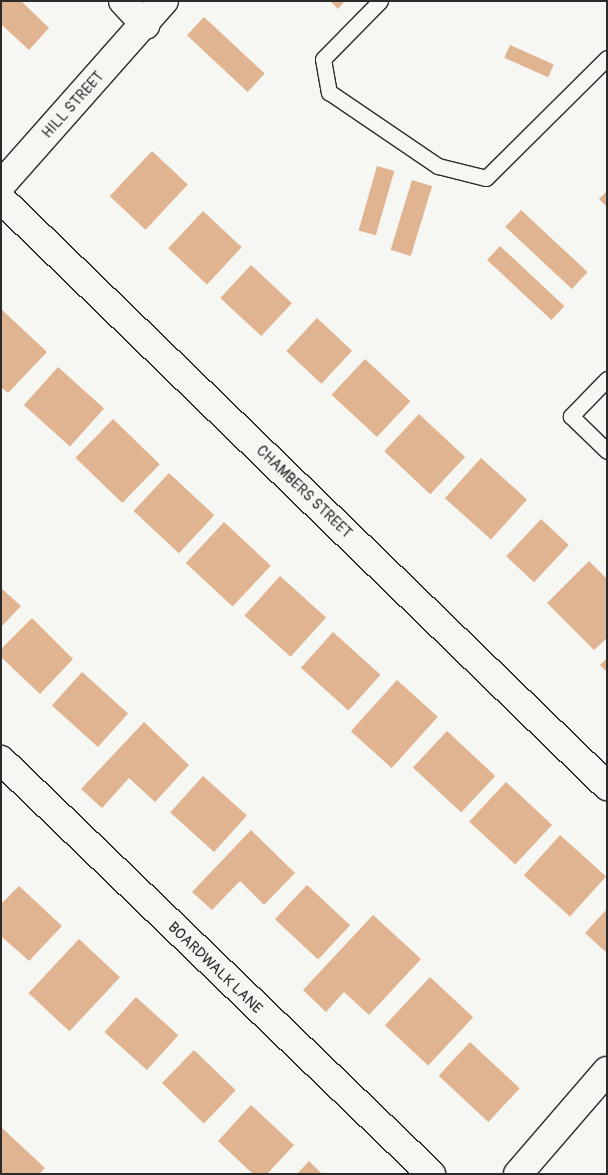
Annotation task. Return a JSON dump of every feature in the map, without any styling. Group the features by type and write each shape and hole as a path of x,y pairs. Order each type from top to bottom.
{"street":[{"path":"122,1 145,25"},
{"name":"HILL STREET","path":"1,184 145,25 164,1"},
{"name":"CHAMBERS STREET","path":"1,199 607,786"},
{"name":"BOARDWALK LANE","path":"1,760 431,1174"},
{"path":"518,1174 607,1072"}],"lane":[{"path":"380,1 323,59 329,92 438,166 486,178 607,58"},
{"path":"607,379 571,416 607,451"}],"building":[{"path":"1,1 21,1 49,28 29,50 1,24"},
{"path":"330,1 345,1 338,9"},
{"path":"204,17 265,74 248,92 187,35"},
{"path":"510,45 554,65 548,77 504,58"},
{"path":"152,151 188,184 146,230 110,196"},
{"path":"377,166 394,171 376,235 359,230"},
{"path":"412,180 432,186 411,256 391,250"},
{"path":"607,191 607,207 599,199"},
{"path":"521,210 588,272 572,289 505,227"},
{"path":"203,211 242,247 207,284 168,248"},
{"path":"500,246 564,306 551,320 487,260"},
{"path":"251,265 292,303 261,336 220,298"},
{"path":"1,309 47,352 8,393 1,387"},
{"path":"317,318 352,351 321,384 286,351"},
{"path":"365,359 410,401 377,437 332,395"},
{"path":"58,367 104,408 70,446 24,405"},
{"path":"419,414 465,457 430,494 384,451"},
{"path":"113,419 160,464 122,503 75,458"},
{"path":"481,458 527,499 491,540 445,498"},
{"path":"169,473 214,515 179,553 134,511"},
{"path":"541,519 569,545 534,582 506,556"},
{"path":"224,522 271,566 233,607 186,563"},
{"path":"589,561 607,579 607,638 594,650 547,603"},
{"path":"280,576 326,617 291,657 245,615"},
{"path":"1,588 21,606 1,627"},
{"path":"32,618 73,659 40,694 1,657 1,649"},
{"path":"333,632 381,675 348,710 301,668"},
{"path":"607,658 607,672 600,665"},
{"path":"82,672 128,713 98,747 52,705"},
{"path":"397,680 438,717 392,768 351,731"},
{"path":"144,722 189,765 155,802 129,778 102,808 81,789"},
{"path":"447,731 495,776 461,813 413,768"},
{"path":"203,776 247,815 214,852 170,812"},
{"path":"506,782 552,825 515,864 469,821"},
{"path":"251,830 295,873 264,905 240,881 212,910 192,892"},
{"path":"560,835 606,876 570,917 524,875"},
{"path":"307,885 350,925 318,960 275,919"},
{"path":"19,886 62,926 29,961 1,936 1,904"},
{"path":"607,909 607,953 585,933"},
{"path":"373,915 421,959 369,1015 344,992 326,1012 303,990"},
{"path":"79,939 120,977 69,1031 29,993"},
{"path":"430,977 473,1017 428,1066 385,1025"},
{"path":"136,997 178,1035 147,1070 105,1032"},
{"path":"470,1042 520,1088 488,1122 439,1076"},
{"path":"194,1050 236,1090 204,1123 162,1083"},
{"path":"251,1105 294,1145 267,1174 253,1174 218,1141"},
{"path":"1,1127 45,1168 39,1174 1,1174"},
{"path":"309,1161 322,1174 297,1174"}]}
